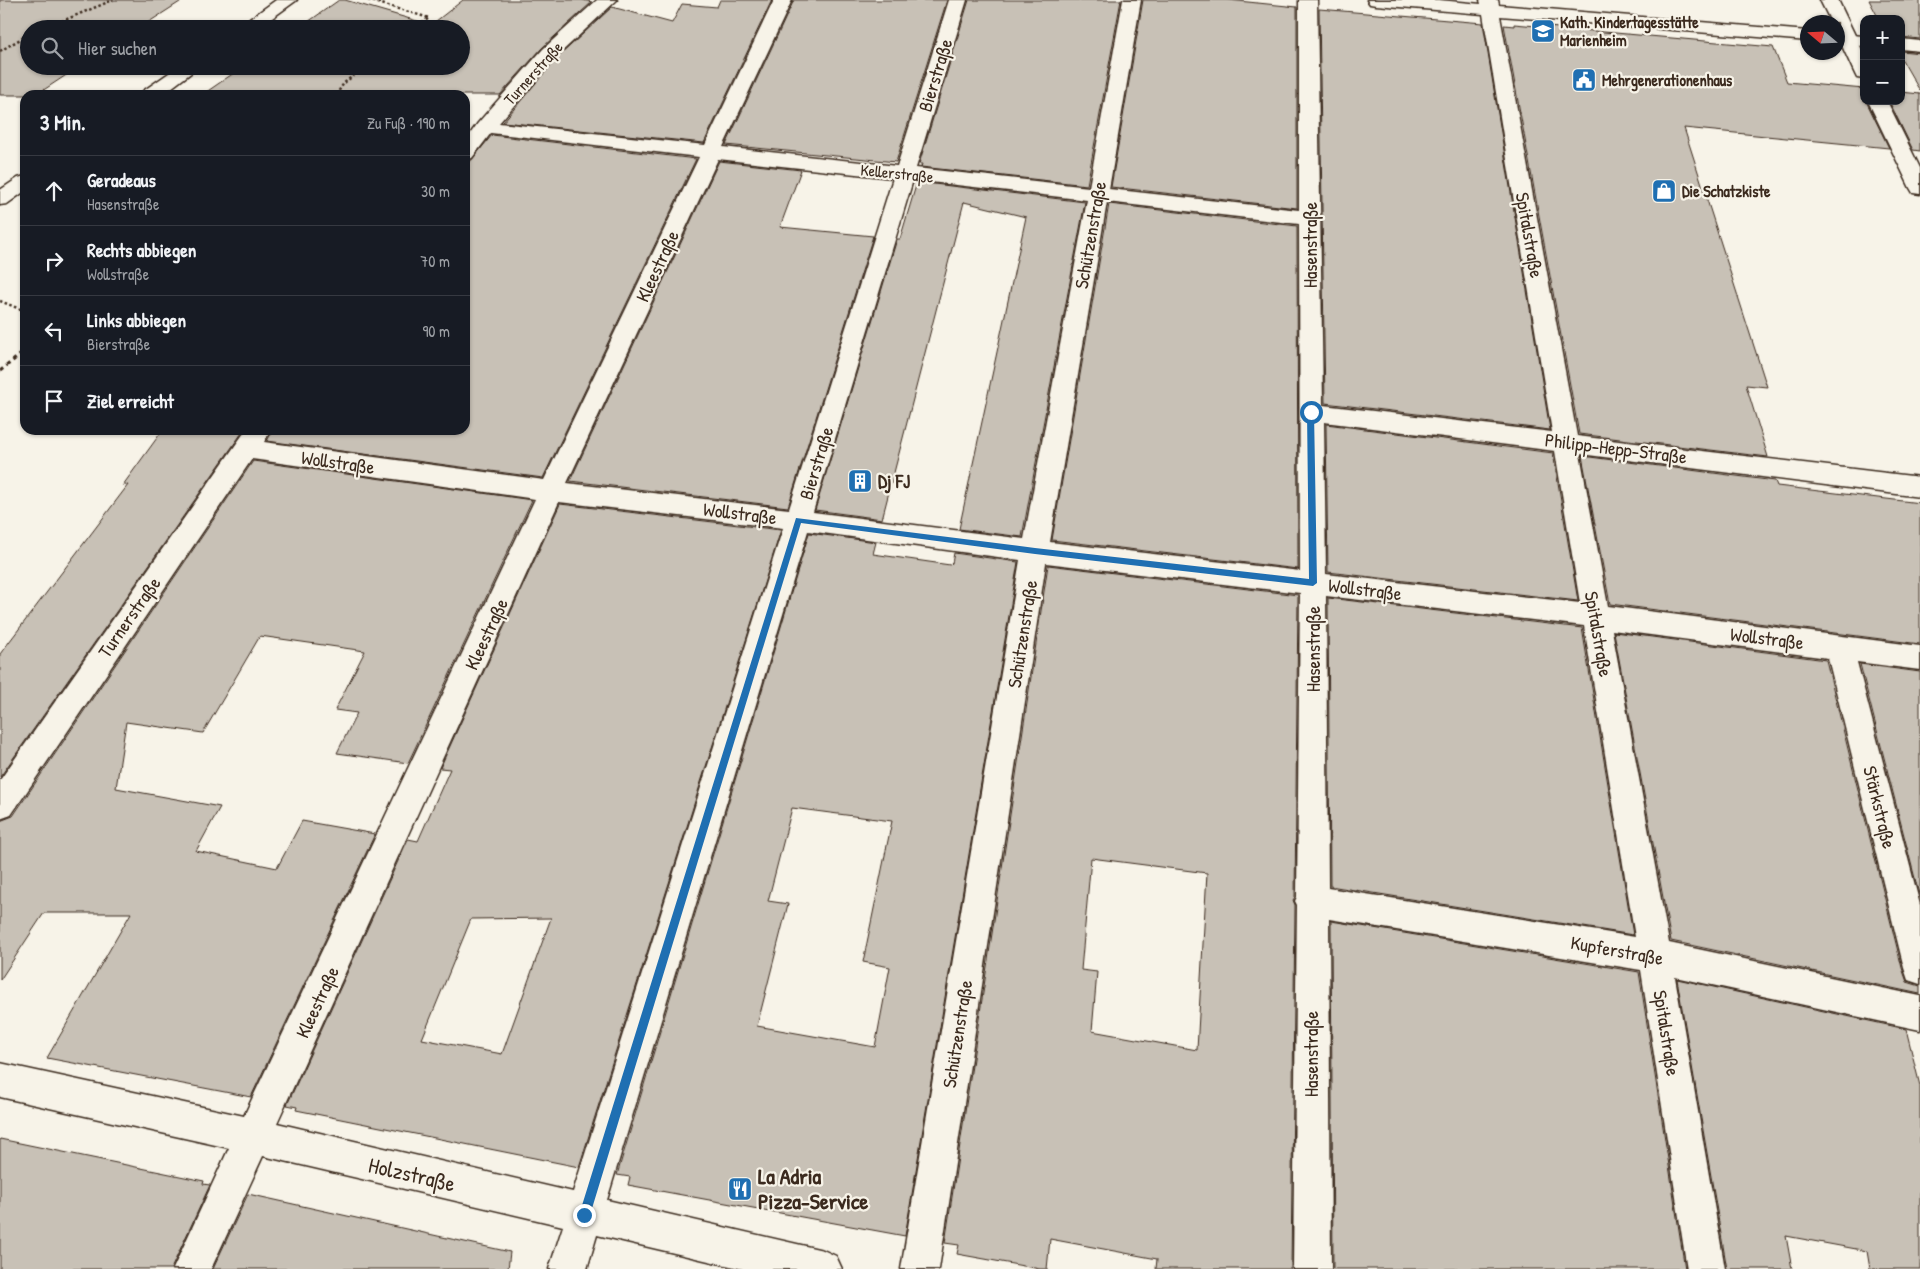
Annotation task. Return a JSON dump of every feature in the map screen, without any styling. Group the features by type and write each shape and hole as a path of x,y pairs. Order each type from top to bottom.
{"street":[{"path":"259,20 288,0"},
{"name":"Turnerstraße","path":"470,147 538,64 588,16 608,0"},
{"name":"Kleestraße","path":"192,1269 551,491 783,0"},
{"name":"Bierstraße","path":"568,1269 958,0"},
{"name":"Schützenstraße","path":"920,1269 1035,551 1132,0"},
{"name":"Hasenstraße","path":"1308,0 1313,583 1311,901 1312,1269"},
{"path":"1376,0 1490,5 1800,35"},
{"path":"1829,0 1850,40 1860,64"},
{"name":"Spitalstraße","path":"1490,5 1596,616 1706,1269"},
{"path":"1905,44 1920,46"},
{"path":"157,90 178,75"},
{"path":"1879,105 1920,188"},
{"name":"Kellerstraße","path":"485,127 1310,218"},
{"path":"0,199 20,185"},
{"name":"Philipp-Hepp-Straße","path":"1311,412 1920,487"},
{"name":"Turnerstraße","path":"0,805 252,440"},
{"name":"Wollstraße","path":"252,440 551,491 798,520 1035,551 1596,616 1920,658"},
{"name":"Stärkstraße","path":"1839,647 1920,968"},
{"name":"Kupferstraße","path":"1311,901 1654,956 1920,1013"},
{"name":"Holzstraße","path":"0,1080 255,1136 584,1215 823,1269"}],"path":[{"path":"64,20 114,0"},
{"path":"368,0 429,18 426,20"},
{"path":"0,51 20,39"},
{"path":"339,90 344,83 354,75"},
{"path":"0,301 20,309"},
{"path":"0,371 20,355"}],"building":[{"path":"0,0 183,0 152,20 20,20 20,75 66,75 44,90 20,90 20,95 0,95"},
{"path":"339,0 345,0 414,20 311,20"},
{"path":"463,0 582,0 592,2 542,48 500,95 470,95 470,90 209,90 231,75 470,75 470,20 437,20"},
{"path":"720,0 772,0 704,143 503,122 557,58 612,7 672,23 682,4 717,7"},
{"path":"794,0 947,0 896,162 726,145"},
{"path":"969,0 1121,0 1087,185 921,167 922,164 919,164"},
{"path":"1143,0 1228,0 1297,7 1297,208 1111,187"},
{"path":"1869,0 1920,0 1920,39 1905,37 1905,15 1877,15"},
{"path":"1319,9 1483,23 1550,430 1325,403"},
{"path":"1514,24 1773,47 1787,82 1860,89 1860,105 1868,105 1889,148 1684,128 1767,387 1746,385 1768,457 1579,434 1504,25 1514,26"},
{"path":"1905,51 1920,53 1920,91 1905,65"},
{"path":"1905,92 1920,94 1920,151 1913,150 1891,105 1905,105"},
{"path":"492,135 696,159 543,478 267,441 270,435 470,435 470,162"},
{"path":"719,161 801,170 780,227 873,236 788,507 570,481"},
{"path":"917,182 1085,202 1022,537 959,529 1026,217 964,202 882,519 815,510 897,239 900,239"},
{"path":"1109,204 1297,226 1298,569 1052,540"},
{"path":"1326,424 1553,453 1578,601 1328,572"},
{"path":"159,435 240,435 0,777 0,654 128,485 123,485"},
{"path":"1582,456 1775,481 1777,486 1920,503 1920,644 1610,604"},
{"path":"253,461 532,500 408,763 337,753 357,713 335,710 365,651 260,636 203,733 126,722 116,788 220,807 196,851 277,868 302,821 375,834 251,1097 47,1058 131,913 44,913 0,980 0,821 13,816"},
{"path":"560,504 781,530 579,1167 296,1110 297,1107 287,1105 408,839 418,841 450,769 440,768","holes":["551,918 502,1054 422,1039 471,919"]},
{"path":"809,533 876,542 873,554 950,565 954,553 1018,562 905,1236 628,1185 630,1177 617,1175","holes":["792,808 892,821 863,962 890,967 875,1047 757,1026 788,904 768,901"]},
{"path":"1048,565 1298,595 1295,897 1293,900 1295,905 1291,1269 1156,1269 1157,1259 1050,1239 1047,1269 1040,1269 957,1254 959,1245 945,1243","holes":["1091,858 1207,873 1197,1050 1092,1031 1097,972 1081,970"]},
{"path":"1328,598 1582,628 1633,935 1330,886"},
{"path":"1614,632 1826,660 1902,968 1907,982 1920,986 1920,994 1671,941"},
{"path":"1860,664 1920,672 1920,898"},
{"path":"1331,921 1639,972 1685,1269 1333,1269"},
{"path":"1677,979 1906,1029 1920,1086 1920,1269 1870,1269 1867,1251 1786,1236 1792,1269 1727,1269"},
{"path":"0,1139 204,1181 203,1184 210,1185 171,1269 0,1269"},
{"path":"248,1194 510,1252 508,1269 213,1269"}],"place":[{"name":"Kath. Kindertagesstätte Marienheim","path":"1543,31"},
{"name":"Mehrgenerationenhaus","path":"1584,80"},
{"name":"Die Schatzkiste","path":"1664,191"},
{"name":"Dj FJ","path":"860,481"},
{"name":"La Adria Pizza-Service","path":"740,1189"}],"route":[{"path":"584,1215 798,520 1035,551 1313,583 1311,412"}]}
